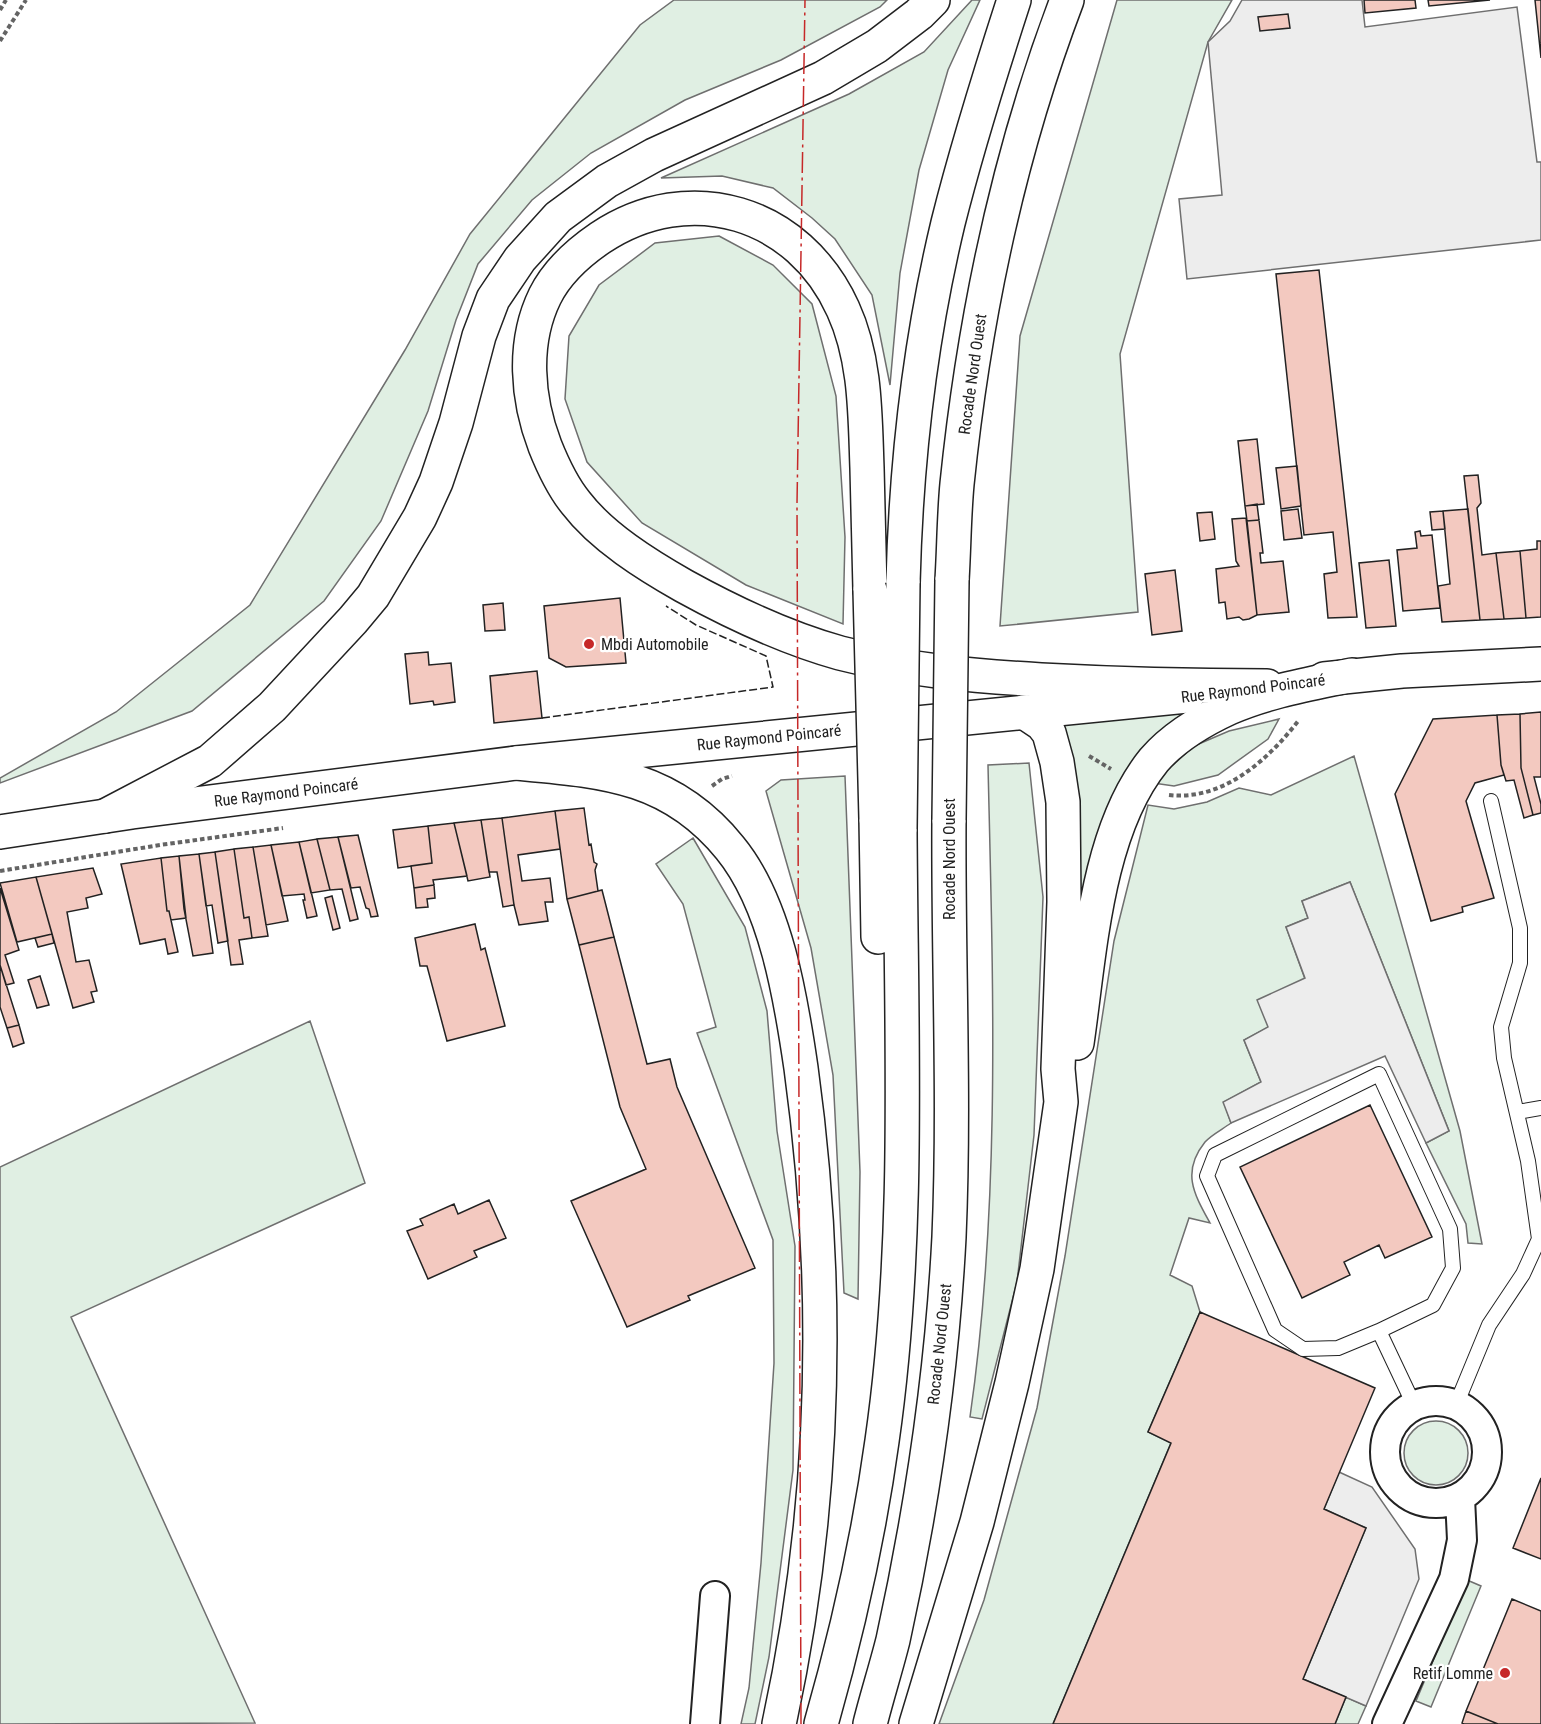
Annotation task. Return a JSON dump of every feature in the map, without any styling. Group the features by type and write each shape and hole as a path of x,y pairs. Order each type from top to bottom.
{"main road":[{"path":"105,816 210,761 272,707 373,596 420,517 436,482 456,423 479,336 493,299 519,259 558,217 606,181 654,155 823,78 884,41 933,0"},
{"path":"888,824 907,495 915,412 933,295 948,224 969,144 1014,0"},
{"name":"Rocade Nord Ouest","path":"870,1724 892,1642 903,1588 924,1474 940,1355 951,1186 949,820 952,580 957,486 971,374 987,280 1007,191 1035,92 1067,0"},
{"path":"1035,92 1089,0"},
{"path":"821,1724 864,1545 875,1487 890,1371 899,1236 902,1119 888,824 870,590 865,411 859,359 845,313 829,283 810,258 774,229 733,212 707,208 667,210 621,225 583,250 555,280 545,297 537,318 530,368 534,411 561,482 590,519 624,547 662,574 736,614 839,652 911,668 971,675 1099,683 1267,686"},
{"name":"Rue Raymond Poincaré","path":"0,832 105,816 516,763 1024,712 1352,675 1541,664"},
{"path":"1061,1102 1074,1070 1093,931 1109,856 1126,805 1146,771 1174,741 1227,709 1266,694 1352,675"},
{"path":"916,1724 977,1522 1017,1363 1037,1269 1061,1102 1058,1069 1064,902 1063,802 1057,762 1049,733 1042,724 1024,712"},
{"path":"516,763 611,774 666,793 700,818 730,848 742,865 761,903 782,966 793,1014 814,1183 819,1245 820,1386 805,1582 792,1663 779,1724"}],"street":[{"path":"1432,1400 1448,1401 1456,1405 1466,1409 1478,1422 1487,1440 1485,1467 1475,1486 1460,1498 1434,1504 1405,1494 1391,1479 1385,1464 1385,1441 1394,1422 1414,1405 1432,1400"},
{"path":"1387,1724 1454,1579 1462,1540 1460,1498"},
{"path":"705,1724 715,1596"}],"lane":[{"path":"1456,1405 1489,1325 1523,1274 1540,1239 1528,1161 1504,1058 1501,1027 1520,963 1520,928 1491,801"},
{"path":"1379,1074 1450,1229 1453,1268 1433,1305 1379,1331 1338,1348 1303,1349 1275,1330 1207,1176 1215,1155 1379,1074"},
{"path":"1517,1112 1541,1108"},
{"path":"1379,1331 1414,1405"}],"path":[{"path":"0,10 6,0"},
{"path":"0,41 26,0"},
{"path":"0,871 160,844 290,827"}],"green space":[{"path":"674,0 887,0 880,7 781,60 685,100 591,153 532,200 478,264 456,320 428,411 381,521 324,601 192,711 0,783 0,778 116,712 250,605 405,350 470,234 640,25"},
{"path":"972,0 980,0 948,70 919,170 900,273 890,385 872,295 835,239 812,218 773,188 722,176 661,178 849,94 924,52"},
{"path":"1117,0 1232,0 1208,42 1120,354 1138,612 1000,626 1020,336"},
{"path":"719,236 773,265 812,304 836,396 845,537 843,624 746,585 642,523 587,462 565,399 569,336 599,285 655,243"},
{"path":"1186,711 1139,759 1086,890 1080,889 1080,801 1063,723"},
{"path":"1279,719 1268,739 1218,775 1174,786 1153,783 1194,746 1229,731"},
{"path":"1354,756 1460,1131 1482,1244 1468,1243 1466,1224 1426,1143 1449,1131 1350,882 1302,901 1308,918 1286,927 1305,979 1269,1027 1244,1040 1261,1082 1224,1102 1231,1123 1205,1142 1193,1163 1195,1193 1210,1223 1189,1218 1170,1275 1192,1286 1200,1312 1148,1432 1171,1443 1053,1724 939,1724 984,1600 1037,1408 1065,1256 1114,941 1148,805 1174,809 1207,802 1239,788 1271,795"},
{"path":"1029,763 1043,897 1034,1135 1017,1282 982,1419 970,1417 987,1255 991,1173 993,1010 988,765"},
{"path":"845,776 860,1172 858,1299 844,1293 833,1075 811,948 766,791 781,780"},
{"path":"693,838 745,927 767,1011 777,1131 795,1246 793,1470 769,1657 755,1724 741,1724 749,1688 761,1563 774,1363 773,1240 697,1033 716,1027 683,904 656,864"},
{"path":"310,1021 365,1183 71,1317 255,1723 0,1724 0,1167"},
{"path":"1436,1421 1454,1427 1462,1435 1468,1453 1462,1471 1454,1479 1436,1485 1418,1479 1410,1471 1404,1453 1410,1435 1418,1427"},
{"path":"1467,1580 1481,1586 1431,1707 1416,1701"},
{"path":"1346,1697 1366,1706 1358,1724 1335,1724"}],"shaded area":[{"path":"1242,0 1362,0 1365,27 1517,7 1537,162 1541,162 1541,240 1187,279 1179,199 1222,195 1208,42 1230,21"},
{"path":"1350,882 1449,1131 1426,1143 1385,1056 1231,1123 1223,1102 1261,1082 1244,1040 1268,1027 1257,1000 1305,978 1286,927 1308,918 1302,901"},
{"path":"1339,1472 1372,1487 1415,1549 1419,1579 1366,1706 1303,1679 1366,1528 1324,1509"}],"building":[{"path":"1364,0 1415,0 1416,8 1365,13"},
{"path":"1428,0 1490,0 1429,6"},
{"path":"1535,0 1541,0 1541,58"},
{"path":"1288,14 1290,28 1260,31 1258,17"},
{"path":"1319,270 1357,617 1328,618 1324,574 1337,572 1333,532 1304,535 1276,274"},
{"path":"1257,439 1264,504 1245,506 1238,441"},
{"path":"1297,466 1301,506 1281,509 1276,468"},
{"path":"1478,475 1481,503 1477,508 1482,555 1496,553 1504,619 1480,620 1464,476"},
{"path":"1257,504 1259,520 1247,521 1245,506"},
{"path":"1298,509 1302,538 1284,540 1281,511"},
{"path":"1468,509 1480,620 1442,622 1438,586 1450,584 1443,511"},
{"path":"1443,511 1445,529 1432,530 1430,512"},
{"path":"1212,512 1215,539 1200,541 1197,513"},
{"path":"1246,518 1257,615 1243,620 1239,617 1227,619 1225,602 1219,603 1216,569 1239,566 1236,561 1232,519"},
{"path":"1259,520 1263,553 1260,553 1261,563 1283,561 1289,612 1257,615 1247,521"},
{"path":"1420,531 1421,536 1432,535 1440,608 1403,611 1397,550 1417,548 1415,532"},
{"path":"1537,541 1541,541 1541,617 1526,618 1520,551 1537,549"},
{"path":"1520,551 1526,618 1504,619 1496,553"},
{"path":"1389,560 1396,626 1366,628 1359,563"},
{"path":"1175,570 1182,631 1152,635 1145,574"},
{"path":"620,598 626,663 566,667 549,658 544,606"},
{"path":"503,603 505,630 485,631 483,605"},
{"path":"428,652 429,665 451,663 455,702 434,705 433,701 410,704 405,654"},
{"path":"537,671 542,718 494,723 490,676"},
{"path":"1541,712 1541,777 1534,777 1541,813 1533,815 1521,768 1520,714"},
{"path":"1520,714 1521,768 1533,815 1524,818 1514,780 1506,781 1501,765 1497,715"},
{"path":"1497,715 1501,765 1504,775 1475,783 1466,801 1494,898 1462,907 1463,912 1431,921 1395,794 1433,719"},
{"path":"584,808 589,845 591,844 594,862 597,864 595,870 598,891 567,899 555,811"},
{"path":"555,811 560,849 518,855 522,881 550,878 553,902 545,902 548,921 519,925 502,818"},
{"path":"502,818 514,905 503,907 497,872 489,872 481,820"},
{"path":"481,820 490,877 468,881 454,823"},
{"path":"454,823 467,876 433,880 434,885 414,888 411,866 432,863 428,826"},
{"path":"428,826 432,863 398,868 393,830"},
{"path":"358,835 378,916 371,917 360,887 351,888 338,837"},
{"path":"338,837 358,919 350,921 342,889 330,890 317,839"},
{"path":"317,839 330,890 311,893 299,842"},
{"path":"299,842 317,916 307,918 304,894 282,896 271,845"},
{"path":"271,845 288,921 266,925 253,847"},
{"path":"253,847 268,936 252,938 249,917 244,918 234,849"},
{"path":"234,849 244,918 249,917 252,938 239,940 243,964 231,965 215,852"},
{"path":"215,852 228,941 218,943 212,905 206,906 199,854"},
{"path":"199,854 213,953 193,956 184,909 179,856"},
{"path":"179,856 186,918 171,920 169,911 167,911 161,858"},
{"path":"161,858 167,911 169,911 178,952 168,954 165,939 140,944 121,864"},
{"path":"93,868 102,894 86,898 88,908 67,912 76,962 89,960 97,991 91,992 94,1002 73,1008 36,877"},
{"path":"36,877 52,934 17,942 0,883"},
{"path":"434,885 435,898 427,899 428,907 416,908 414,888"},
{"path":"0,888 19,950 5,955 14,983 6,985 0,965"},
{"path":"602,890 614,937 579,945 567,899"},
{"path":"332,896 340,928 333,930 325,898"},
{"path":"475,924 481,950 485,948 505,1026 447,1041 427,966 420,966 415,938"},
{"path":"52,934 54,943 38,947 35,938"},
{"path":"614,937 647,1064 670,1059 677,1087 755,1268 688,1296 690,1300 627,1327 571,1201 646,1169 620,1107 579,945"},
{"path":"0,965 19,1025 7,1028 0,1007"},
{"path":"40,976 49,1005 37,1008 28,980"},
{"path":"19,1025 24,1043 13,1047 7,1028"},
{"path":"1370,1105 1432,1237 1385,1258 1379,1245 1344,1262 1350,1275 1302,1298 1240,1167"},
{"path":"489,1200 506,1238 474,1251 477,1257 428,1279 407,1231 423,1225 420,1219 454,1204 458,1214"},
{"path":"1200,1312 1375,1388 1324,1509 1366,1528 1303,1679 1346,1697 1335,1724 1053,1724 1171,1443 1148,1432"},
{"path":"1541,1478 1541,1559 1513,1548"},
{"path":"1512,1599 1541,1611 1541,1724 1498,1724 1466,1711"},
{"path":"1466,1711 1498,1724 1464,1724 1462,1723"}],"fence":[{"path":"542,718 773,687 766,656 696,625 666,606"}],"power":[{"path":"801,1724 797,504 805,0"}],"place":[{"name":"Mbdi Automobile","path":"589,644"},
{"name":"Retif Lomme","path":"1505,1673"}]}
